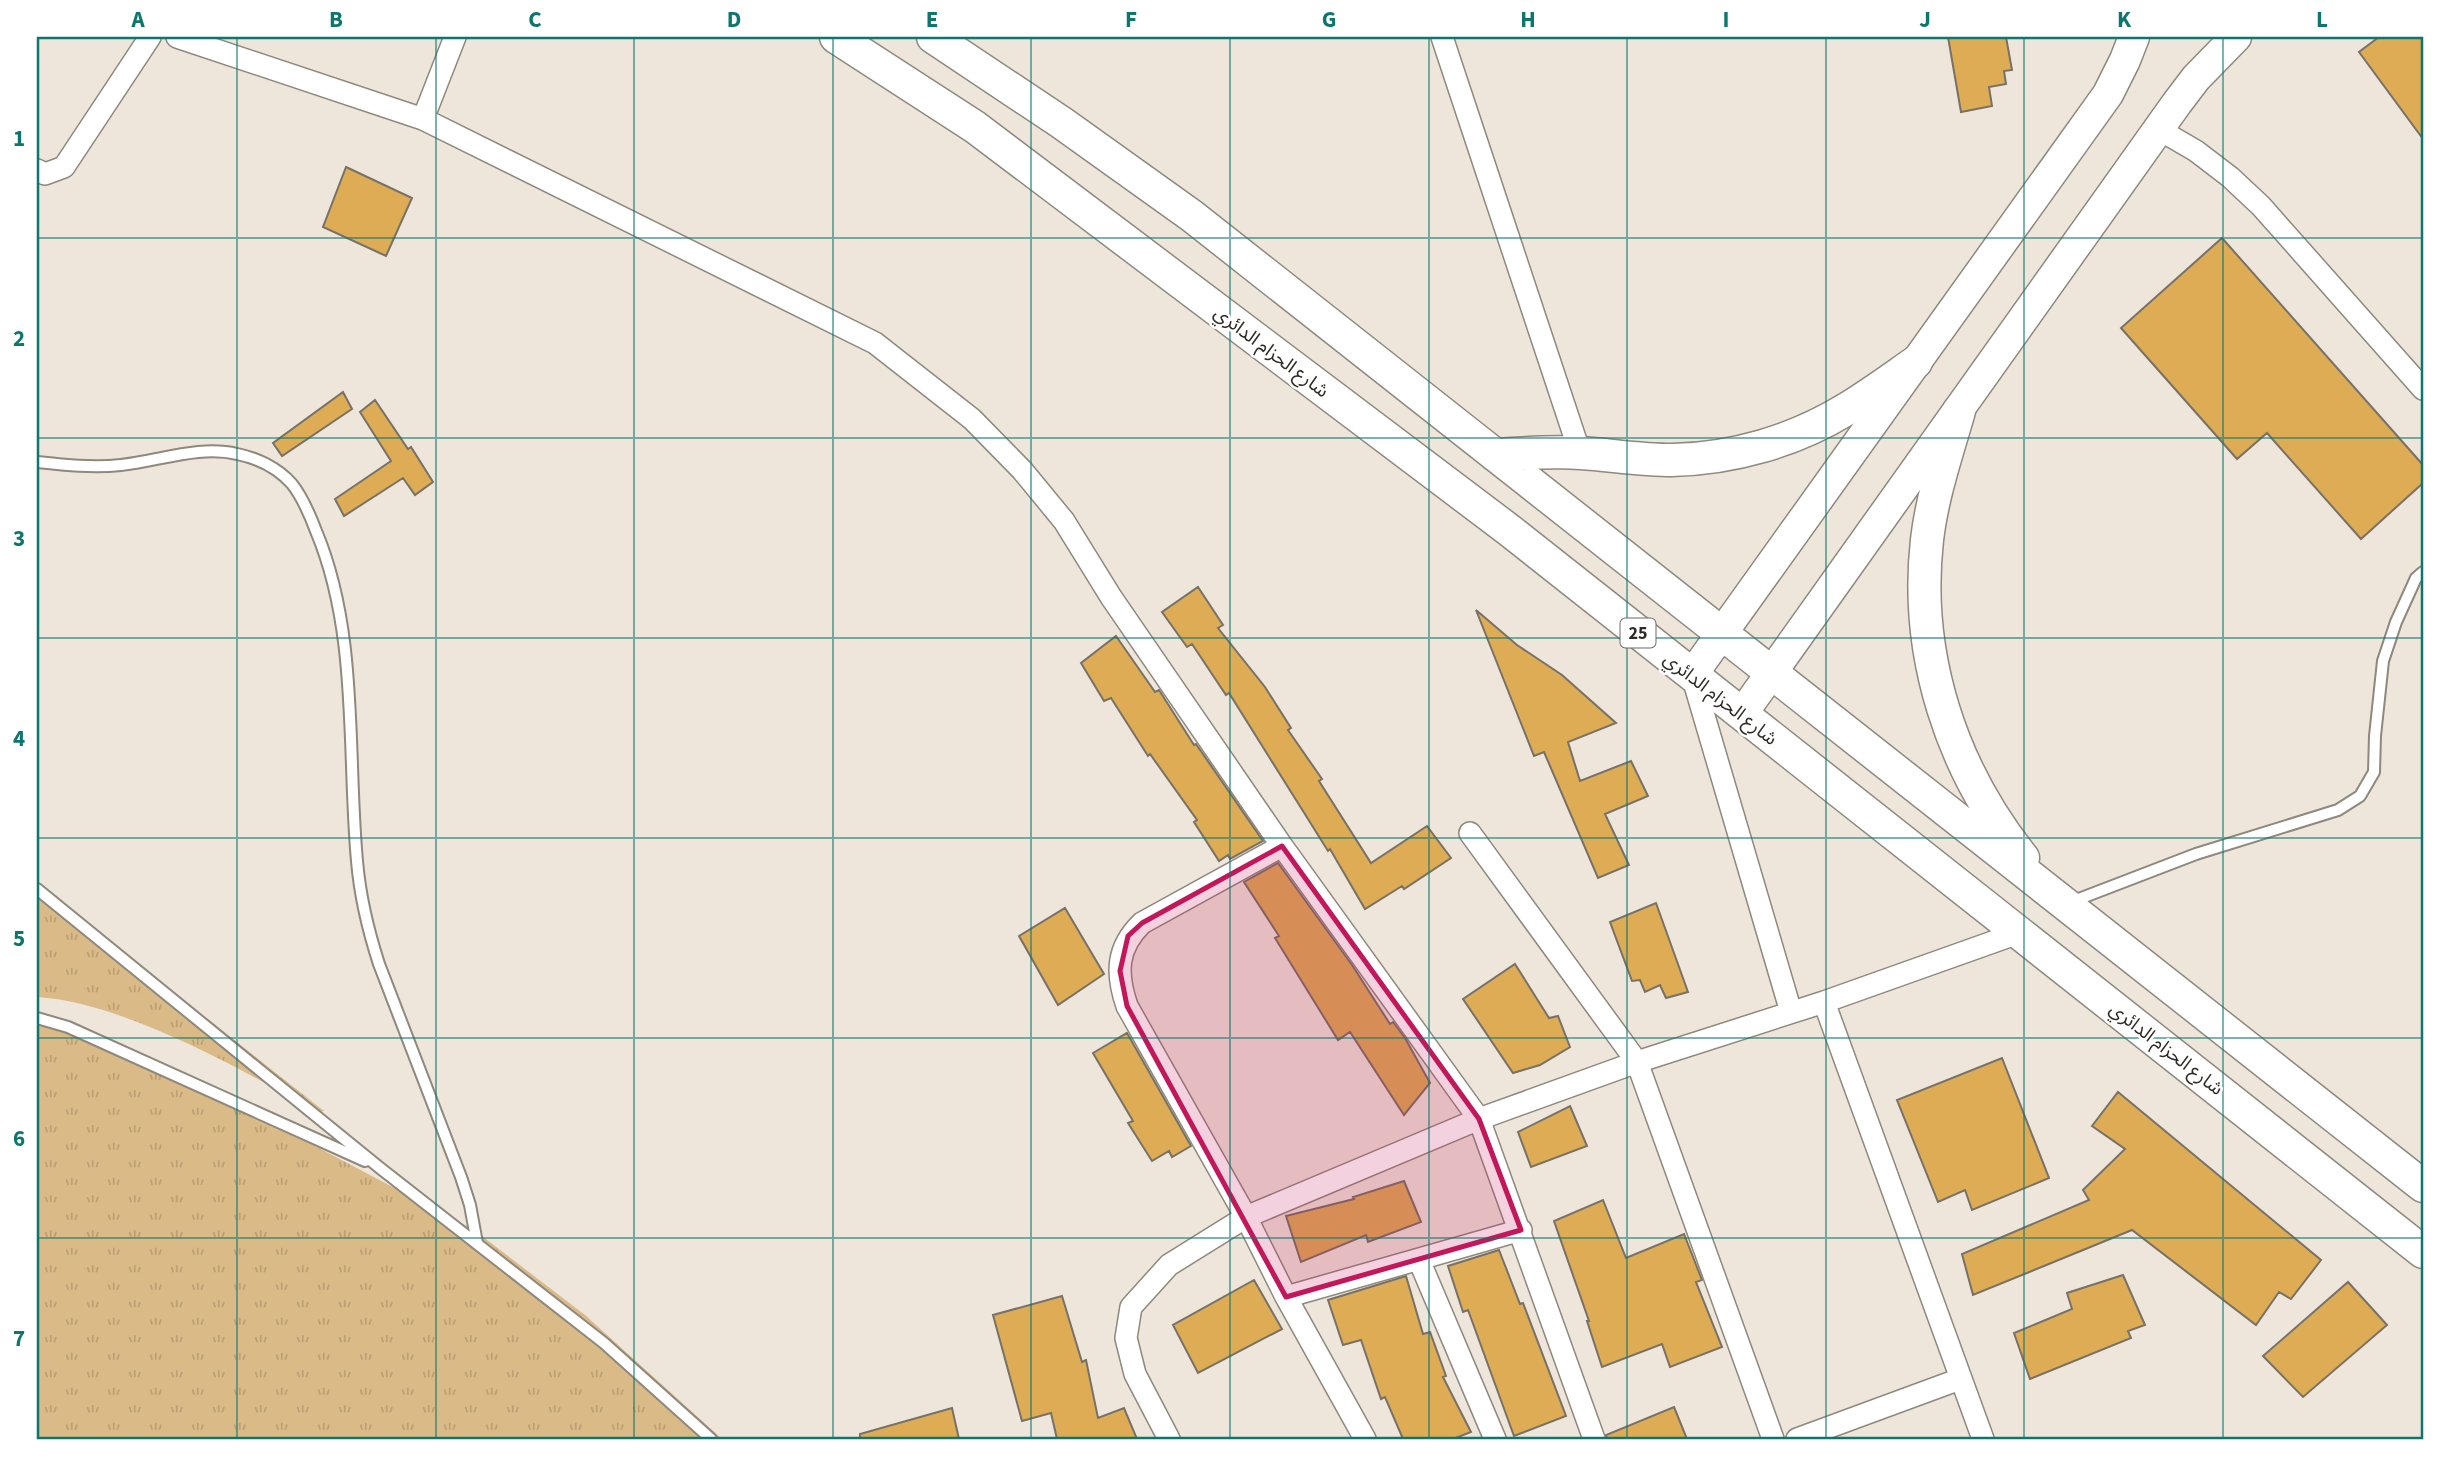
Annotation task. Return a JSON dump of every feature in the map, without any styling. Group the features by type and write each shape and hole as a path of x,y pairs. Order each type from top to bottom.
{"main road":[{"name":"شارع الحزام الدائري","path":"836,37 975,127 1509,530 2423,1252"},
{"path":"933,37 1062,123 1192,216 2423,1186"},
{"path":"1495,455 1580,453 1672,460 1717,456 1761,446 1804,431 1845,411 1916,362"},
{"path":"1959,411 1938,483 1927,539 1924,596 1929,653 1942,709 1970,775 2007,838 2059,900"}],"street":[{"path":"37,170 45,174 64,167 150,37"},
{"path":"177,37 423,119 875,343 972,419 1022,470 1065,521 1111,597 1282,846 1479,1119 1594,1439"},
{"path":"423,119 455,37"},
{"path":"1442,37 1580,453"},
{"path":"1791,1013 1692,676 2108,94 2134,37"},
{"path":"1742,715 2196,78 2236,37"},
{"path":"2160,130 2205,158 2262,206 2423,389"},
{"path":"1470,833 1637,1062 1773,1439"},
{"path":"1282,846 1142,923 1128,936 1120,971 1121,990 1127,1006 1246,1217 1286,1297 1365,1439"},
{"path":"1169,1439 1135,1374 1126,1338 1131,1307 1168,1265 1246,1217 1479,1119 1637,1062 1824,1002 2021,932"},
{"path":"1824,1002 1983,1439"},
{"path":"1286,1297 1521,1230"},
{"path":"1419,1260 1495,1439"},
{"path":"1797,1439 1960,1379"}],"lane":[{"path":"37,462 102,466 207,451 235,453 265,463 291,483 307,509 328,566 339,610 352,729 356,860 368,930 466,1191 477,1243"},
{"path":"2059,900 2337,810 2360,796 2374,772 2383,661 2401,611 2416,578 2423,572"},
{"path":"37,890 380,1168 604,1343 711,1439"},
{"path":"37,1018 68,1027 380,1168"}],"highlighted area":[{"path":"1282,846 1479,1119 1521,1230 1286,1297 1127,1006 1120,971 1128,936 1142,923"}],"green space":[{"path":"37,884 324,1111 316,1112 218,1058 143,1024 106,1011 37,997"},
{"path":"50,1021 139,1053 474,1230 585,1315 722,1439 37,1439 37,1022"}],"building":[{"path":"1948,37 2006,37 2012,70 2004,71 2006,84 1989,87 1992,106 1961,112"},
{"path":"2379,37 2423,37 2423,139 2359,52"},
{"path":"346,167 412,198 386,256 323,227"},
{"path":"2222,238 2423,465 2423,483 2361,539 2267,433 2237,459 2121,328"},
{"path":"343,392 352,409 282,456 273,443"},
{"path":"375,400 408,449 411,447 433,482 415,495 403,478 344,516 335,499 391,461 360,412"},
{"path":"1198,587 1223,625 1218,628 1265,687 1291,728 1288,730 1322,779 1319,781 1371,863 1427,826 1451,858 1404,889 1402,886 1365,909 1330,849 1328,851 1229,693 1226,695 1192,644 1187,647 1162,612"},
{"path":"1476,610 1517,645 1562,675 1616,723 1568,742 1580,781 1631,761 1648,796 1605,814 1629,865 1598,878 1544,752 1534,756"},
{"path":"1116,636 1155,692 1159,690 1194,745 1196,744 1263,841 1230,859 1228,855 1219,861 1194,822 1197,820 1150,754 1148,756 1111,698 1104,701 1081,663"},
{"path":"1278,863 1352,965 1390,1024 1393,1022 1405,1038 1430,1083 1404,1115 1350,1032 1338,1040 1275,938 1279,936 1244,882"},
{"path":"1656,903 1688,992 1666,998 1660,985 1645,992 1640,980 1632,981 1610,922"},
{"path":"1065,908 1104,974 1058,1005 1019,936"},
{"path":"1515,964 1549,1018 1558,1016 1570,1047 1540,1065 1513,1073 1463,999"},
{"path":"1127,1033 1191,1146 1172,1157 1169,1151 1152,1161 1128,1123 1133,1121 1093,1053"},
{"path":"2002,1058 2049,1178 1972,1210 1965,1190 1938,1202 1897,1100"},
{"path":"2118,1092 2321,1260 2291,1299 2279,1292 2256,1325 2132,1230 1973,1295 1962,1254 2089,1200 2083,1190 2125,1149 2092,1126"},
{"path":"1570,1106 1587,1146 1531,1167 1518,1132"},
{"path":"1404,1181 1421,1222 1368,1242 1366,1235 1301,1262 1286,1216 1354,1199 1353,1197"},
{"path":"1603,1200 1626,1258 1684,1234 1702,1280 1696,1282 1722,1347 1670,1367 1662,1344 1602,1367 1554,1221"},
{"path":"1499,1250 1520,1304 1523,1303 1566,1416 1514,1436 1468,1310 1463,1312 1448,1266"},
{"path":"2123,1275 2145,1325 2128,1331 2131,1338 2030,1379 2014,1333 2072,1309 2067,1293"},
{"path":"1406,1276 1423,1334 1430,1332 1446,1376 1443,1377 1471,1432 1453,1439 1403,1439 1385,1397 1381,1399 1361,1340 1343,1345 1328,1300"},
{"path":"1254,1280 1282,1329 1198,1373 1173,1325"},
{"path":"2348,1282 2387,1325 2303,1397 2263,1356"},
{"path":"1062,1296 1082,1362 1086,1360 1098,1418 1124,1408 1137,1439 1057,1439 1051,1413 1022,1421 993,1315"},
{"path":"1674,1407 1687,1439 1607,1439 1606,1435"},
{"path":"952,1408 959,1439 860,1439 860,1434"}]}
